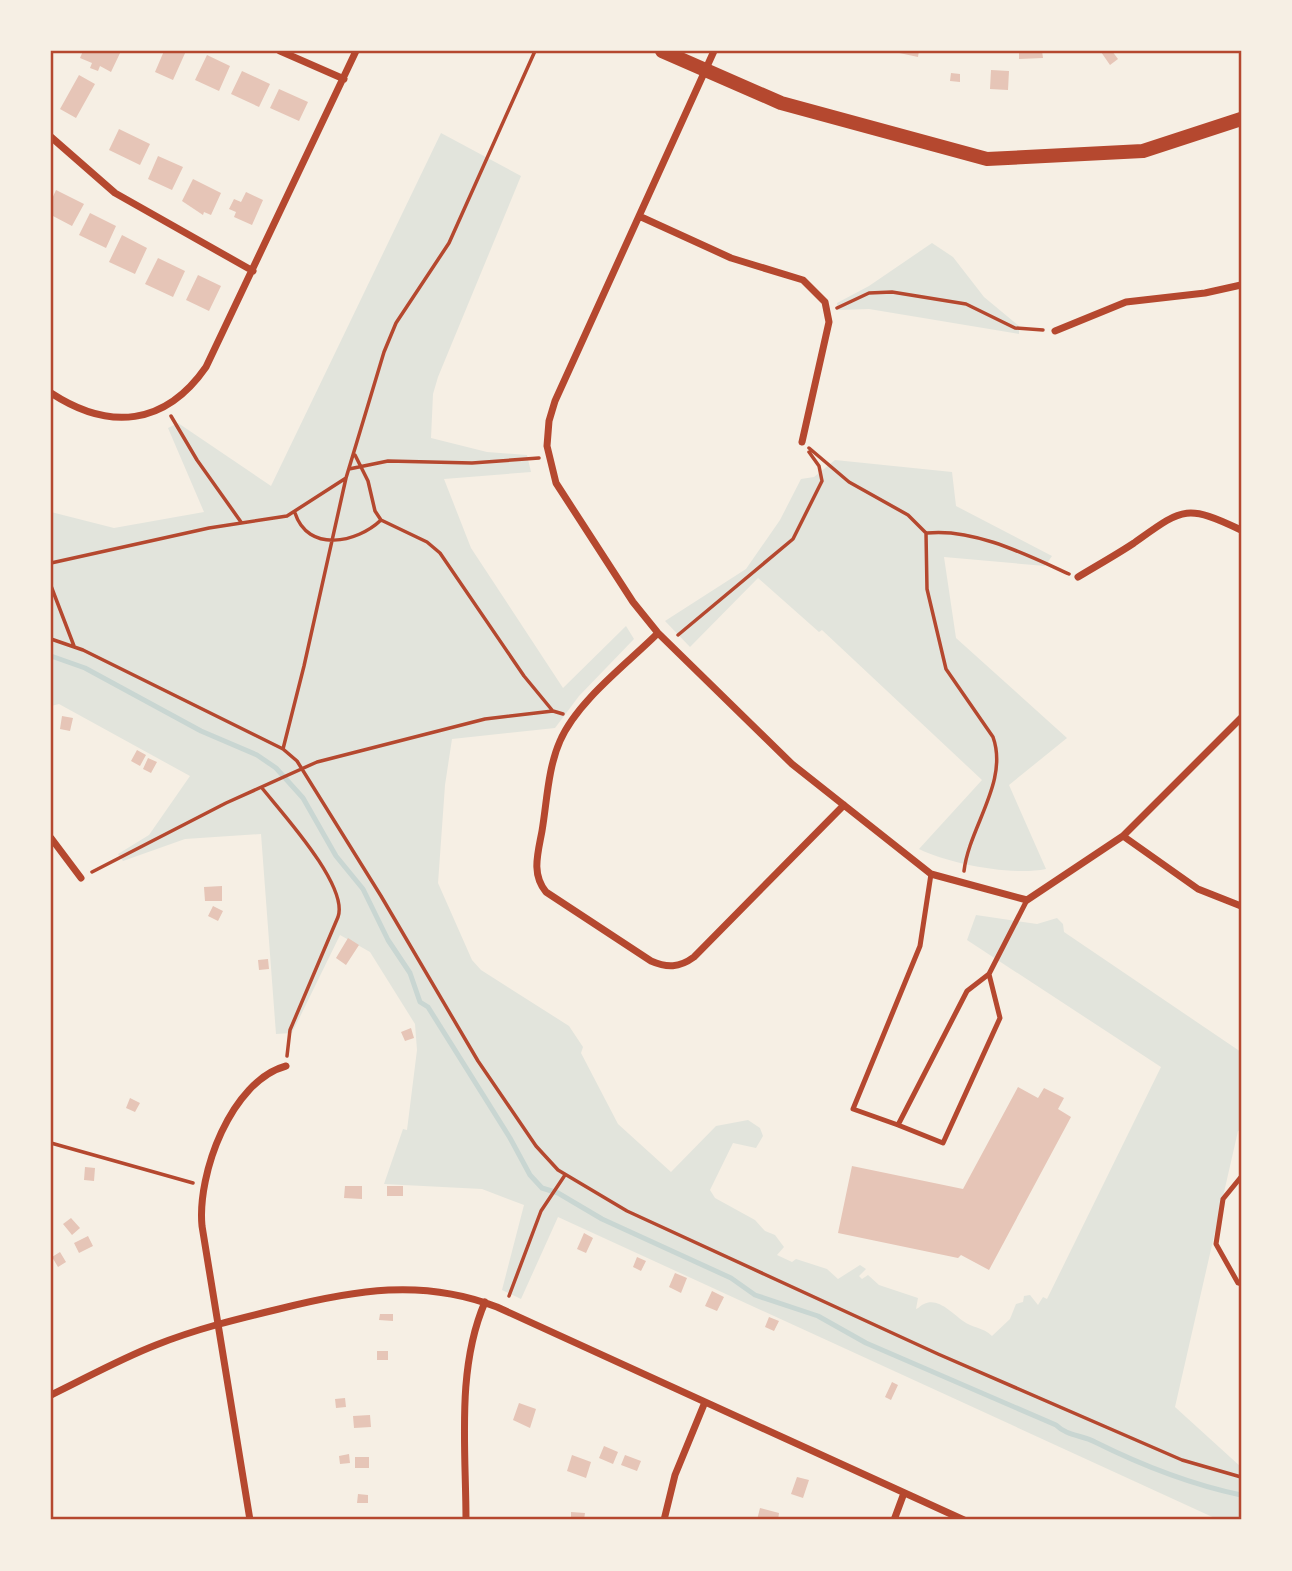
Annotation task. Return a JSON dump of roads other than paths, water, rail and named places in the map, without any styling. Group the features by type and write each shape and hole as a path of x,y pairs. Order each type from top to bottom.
{"main road":[{"path":"662,51 781,103 987,159 1143,151 1241,119"}],"street":[{"path":"280,51 344,79"},
{"path":"51,393 82,411 112,418 141,416 166,406 189,389 206,367 356,51"},
{"path":"713,51 555,401 547,432 548,457 562,494 633,603 658,633 792,764 931,874 963,885 1027,900 1123,836 1241,719"},
{"path":"51,138 116,193 253,271"},
{"path":"639,216 732,258 803,280 819,293 829,312 828,333 802,442"},
{"path":"1055,331 1126,302 1205,293 1241,285"},
{"path":"1078,577 1130,545 1160,522 1179,513 1209,515 1241,530"},
{"path":"658,633 573,718 561,738 553,763 537,863 537,879 553,898 661,965 679,965 694,957 844,805"},
{"path":"1123,836 1198,889 1241,906"},
{"path":"51,838 81,878"},
{"path":"250,1520 202,1226 202,1186 211,1157 242,1099 261,1077 286,1066"},
{"path":"51,1395 137,1353 217,1324 338,1294 370,1289 433,1290 485,1302 964,1520"},
{"path":"466,1520 468,1372 474,1334 485,1302"},
{"path":"664,1520 675,1475 705,1402"},
{"path":"894,1520 904,1493"}],"lane":[{"path":"931,874 920,946 853,1109 943,1143 1000,1018 989,974"},
{"path":"898,1125 967,991 989,974 1027,900"},
{"path":"1241,1177 1223,1199 1216,1244 1238,1283 1241,1283"}],"waterway":[{"path":"51,656 85,668 201,731 257,755 276,768 303,798 336,856 363,889 388,940 410,973 420,1002 428,1007 510,1138 530,1175 542,1188 558,1193 602,1219 731,1278 755,1295 818,1316 866,1343 1166,1473 1241,1495"}]}
